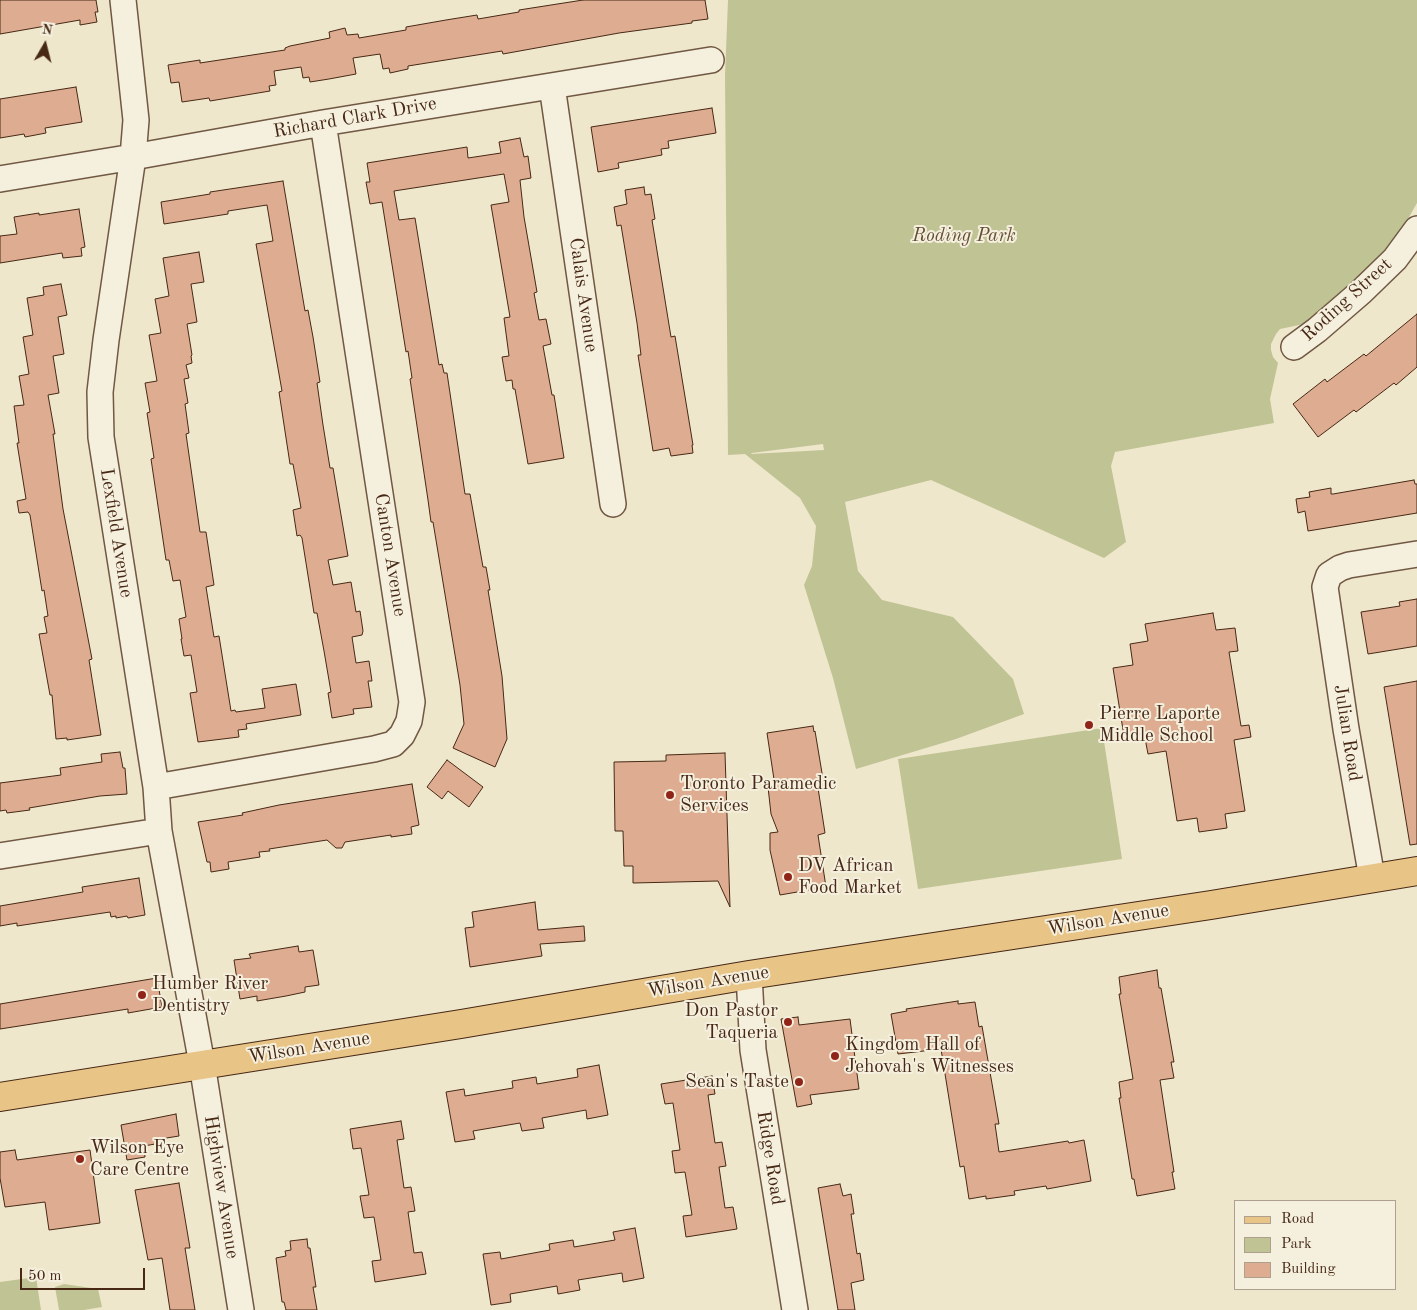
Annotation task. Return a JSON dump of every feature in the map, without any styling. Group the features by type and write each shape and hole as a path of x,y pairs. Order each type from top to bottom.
{"main road":[{"name":"Wilson Avenue","path":"0,1097 471,1022 749,975 1212,905 1417,871"}],"street":[{"name":"Lexfield Avenue","path":"123,0 136,120 133,157 100,392 101,438 156,787 159,831 202,1064"},
{"name":"Richard Clark Drive","path":"0,179 323,123 712,60"},
{"name":"Calais Avenue","path":"552,86 613,504"},
{"name":"Canton Avenue","path":"156,787 393,744 402,735 409,721 412,702 323,123"},
{"name":"Roding Street","path":"1294,347 1361,292 1395,258 1417,229"},
{"name":"Julian Road","path":"1372,878 1325,587 1329,575 1340,568 1417,554"},
{"path":"0,856 159,831"},
{"name":"Ridge Road","path":"749,975 753,1050 796,1310"},
{"name":"Highview Avenue","path":"202,1064 241,1310"}],"green space":[{"name":"Roding Park","path":"728,0 1417,0 1417,203 1397,238 1381,258 1347,292 1304,324 1280,329 1276,334 1271,344 1273,357 1278,363 1270,399 1274,423 1115,452 1111,466 1126,542 1104,558 931,480 845,502 858,571 882,600 953,617 1013,679 1024,714 956,739 856,769 833,678 804,585 812,566 816,526 800,498 745,454 728,455 725,76","holes":["823,444 824,450 751,454"]},
{"path":"1102,728 1122,859 918,889 898,759"},
{"path":"36,1277 41,1310 0,1310 0,1282"},
{"path":"64,1284 98,1289 102,1307 84,1310 59,1310 55,1287"}],"building":[{"path":"0,0 96,0 98,12 95,12 97,22 80,25 80,20 0,34"},
{"path":"583,0 705,0 708,19 503,54 502,51 408,66 408,69 390,73 389,68 383,69 380,54 353,58 356,74 329,79 310,82 309,77 303,78 301,67 274,71 276,85 269,86 270,91 210,101 209,98 182,102 179,82 171,83 168,65 200,60 200,63 285,50 285,48 290,46 330,38 329,32 345,28 347,35 358,34 359,38 406,30 406,27 446,20 477,15 478,19 519,12 519,10"},
{"path":"76,87 82,122 45,128 46,133 25,137 24,134 0,138 0,99"},
{"path":"712,108 716,133 668,141 669,148 661,149 662,155 618,163 619,168 598,172 591,127"},
{"path":"520,138 524,157 528,156 531,178 520,180 524,217 537,292 534,293 539,320 546,319 551,344 543,346 552,395 554,395 564,458 528,464 515,389 513,389 512,380 506,381 502,357 509,356 504,318 510,317 491,205 509,202 504,174 394,191 399,220 415,218 439,365 442,364 444,373 447,373 465,494 470,494 483,567 486,567 502,676 507,739 495,767 453,748 464,724 460,685 433,522 431,522 410,379 412,378 408,351 406,352 382,202 370,204 366,182 370,182 367,163 467,147 468,158 501,153 499,142"},
{"path":"283,181 305,311 308,310 313,337 320,382 317,383 323,425 330,468 333,468 348,556 328,560 333,585 351,582 356,612 360,611 363,631 362,635 352,637 356,663 369,661 372,681 368,681 372,707 353,709 354,714 332,718 328,693 331,692 317,613 314,613 302,538 300,535 297,536 293,510 301,508 293,464 290,464 279,392 282,391 256,244 273,241 267,205 228,211 228,214 164,224 161,202 210,194 210,192"},
{"path":"644,187 645,195 651,194 655,219 652,220 671,337 675,336 693,453 671,456 669,448 653,451 638,355 641,355 637,323 621,225 617,226 614,207 627,204 625,190"},
{"path":"79,209 85,247 81,248 82,256 63,258 62,253 0,263 0,236 17,234 14,217"},
{"path":"199,252 204,282 191,284 197,322 187,324 192,363 186,365 189,378 184,379 188,403 185,404 189,433 186,434 200,532 206,532 214,585 206,587 214,637 219,636 231,711 265,708 262,689 296,684 301,715 246,724 247,729 238,730 239,737 198,742 190,693 197,692 191,655 184,656 179,619 186,617 180,580 173,581 169,560 166,560 151,459 154,458 147,413 150,412 145,383 157,381 149,335 161,333 155,299 169,296 163,258"},
{"path":"61,284 67,315 58,317 64,354 53,356 59,393 48,395 55,434 53,434 63,509 92,659 89,660 101,735 67,740 67,738 56,739 52,695 50,695 39,634 47,633 44,617 48,616 44,590 42,591 30,515 28,512 19,513 17,501 26,499 17,443 19,443 14,406 24,405 19,376 29,374 23,337 33,335 27,298 44,295 43,287"},
{"path":"1417,314 1417,367 1396,385 1394,383 1356,412 1354,410 1318,437 1293,404 1325,379 1327,382 1364,354 1366,356"},
{"path":"1414,480 1415,484 1417,484 1417,513 1308,531 1305,511 1298,513 1296,499 1310,497 1309,492 1331,488 1331,494 1333,494"},
{"path":"1417,599 1417,646 1368,654 1361,612 1400,606 1399,602"},
{"path":"1213,613 1216,630 1235,628 1238,651 1229,652 1241,726 1249,725 1251,737 1234,740 1245,811 1225,814 1227,828 1199,832 1197,818 1177,821 1166,751 1148,754 1144,733 1124,736 1113,668 1133,665 1130,644 1148,641 1145,624"},
{"path":"1417,681 1417,844 1410,845 1384,687"},
{"path":"813,726 823,779 821,779 823,787 818,788 825,833 818,835 826,887 780,895 770,850 770,833 778,832 771,814 768,787 775,786 767,733"},
{"path":"120,752 123,768 125,768 127,794 100,796 29,808 30,810 7,813 6,810 0,811 0,783 61,775 60,768 102,762 101,754"},
{"name":"Toronto Paramedic Services","path":"725,753 730,907 718,881 633,883 633,866 624,866 623,831 615,831 614,762 666,761 666,755"},
{"path":"447,760 483,787 469,807 448,791 442,799 427,787"},
{"path":"412,784 419,825 411,827 412,834 345,842 342,848 336,848 327,840 269,849 270,851 259,852 260,857 228,862 229,869 211,872 210,862 207,862 198,822 243,815 242,813 279,805"},
{"path":"139,878 145,915 116,918 116,916 111,917 110,912 17,926 17,923 0,926 0,906 83,892 82,887"},
{"path":"535,902 538,930 584,926 585,941 540,944 542,956 470,967 465,928 474,927 472,912"},
{"path":"298,946 299,952 313,950 319,985 305,987 305,992 286,996 257,1001 257,996 240,999 234,960 251,958 249,954"},
{"path":"1157,970 1174,1062 1171,1062 1174,1078 1160,1080 1175,1189 1137,1196 1134,1179 1132,1179 1119,1098 1121,1098 1119,1082 1133,1079 1119,994 1121,994 1119,977"},
{"path":"157,978 162,1007 128,1013 128,1009 0,1029 0,1004"},
{"path":"958,1001 958,1004 975,1002 979,1027 982,1026 999,1124 995,1124 999,1152 1084,1140 1091,1181 1047,1189 1046,1186 1014,1191 1015,1195 986,1199 986,1196 969,1199 964,1166 960,1167 941,1049 898,1054 891,1014 907,1011 906,1009"},
{"path":"798,1017 799,1025 850,1019 859,1089 810,1095 812,1104 797,1107 781,1019"},
{"path":"599,1065 608,1115 587,1119 586,1110 542,1118 544,1128 522,1131 520,1123 473,1131 475,1139 455,1142 446,1092 464,1089 465,1096 513,1088 512,1081 536,1077 537,1084 578,1077 577,1069"},
{"path":"712,1076 715,1094 708,1095 715,1143 722,1142 726,1166 719,1167 725,1208 733,1207 737,1229 686,1237 683,1216 692,1215 685,1172 675,1173 672,1151 680,1150 673,1103 665,1104 661,1084"},
{"path":"176,1114 179,1136 154,1140 155,1144 144,1146 145,1157 127,1160 121,1125"},
{"path":"401,1121 404,1139 397,1140 404,1188 411,1187 415,1211 408,1212 414,1253 422,1252 426,1274 375,1282 372,1261 381,1260 374,1217 364,1218 360,1196 369,1195 361,1148 353,1149 350,1129"},
{"path":"15,1150 17,1160 90,1150 100,1223 49,1230 45,1202 5,1207 0,1178 0,1152"},
{"path":"179,1183 190,1248 185,1248 195,1310 170,1310 162,1258 148,1260 135,1190"},
{"path":"840,1184 843,1196 851,1194 854,1214 851,1214 857,1254 860,1253 864,1280 851,1283 855,1310 838,1310 818,1188"},
{"path":"635,1228 644,1278 623,1282 622,1273 578,1280 580,1290 558,1294 557,1286 510,1294 511,1302 491,1305 483,1254 500,1252 501,1259 550,1250 549,1244 573,1240 574,1247 615,1240 613,1232"},
{"path":"307,1239 316,1287 313,1287 317,1310 286,1310 284,1302 282,1302 276,1258 286,1256 285,1251 291,1250 290,1241"}],"place":[{"name":"Pierre Laporte Middle School","path":"1089,725"},
{"name":"Toronto Paramedic Services","path":"670,795"},
{"name":"DV African Food Market","path":"788,877"},
{"name":"Humber River Dentistry","path":"142,995"},
{"name":"Don Pastor Taqueria","path":"788,1022"},
{"name":"Kingdom Hall of Jehovah's Witnesses","path":"835,1056"},
{"name":"Sean's Taste","path":"799,1082"},
{"name":"Wilson Eye Care Centre","path":"80,1159"}]}
